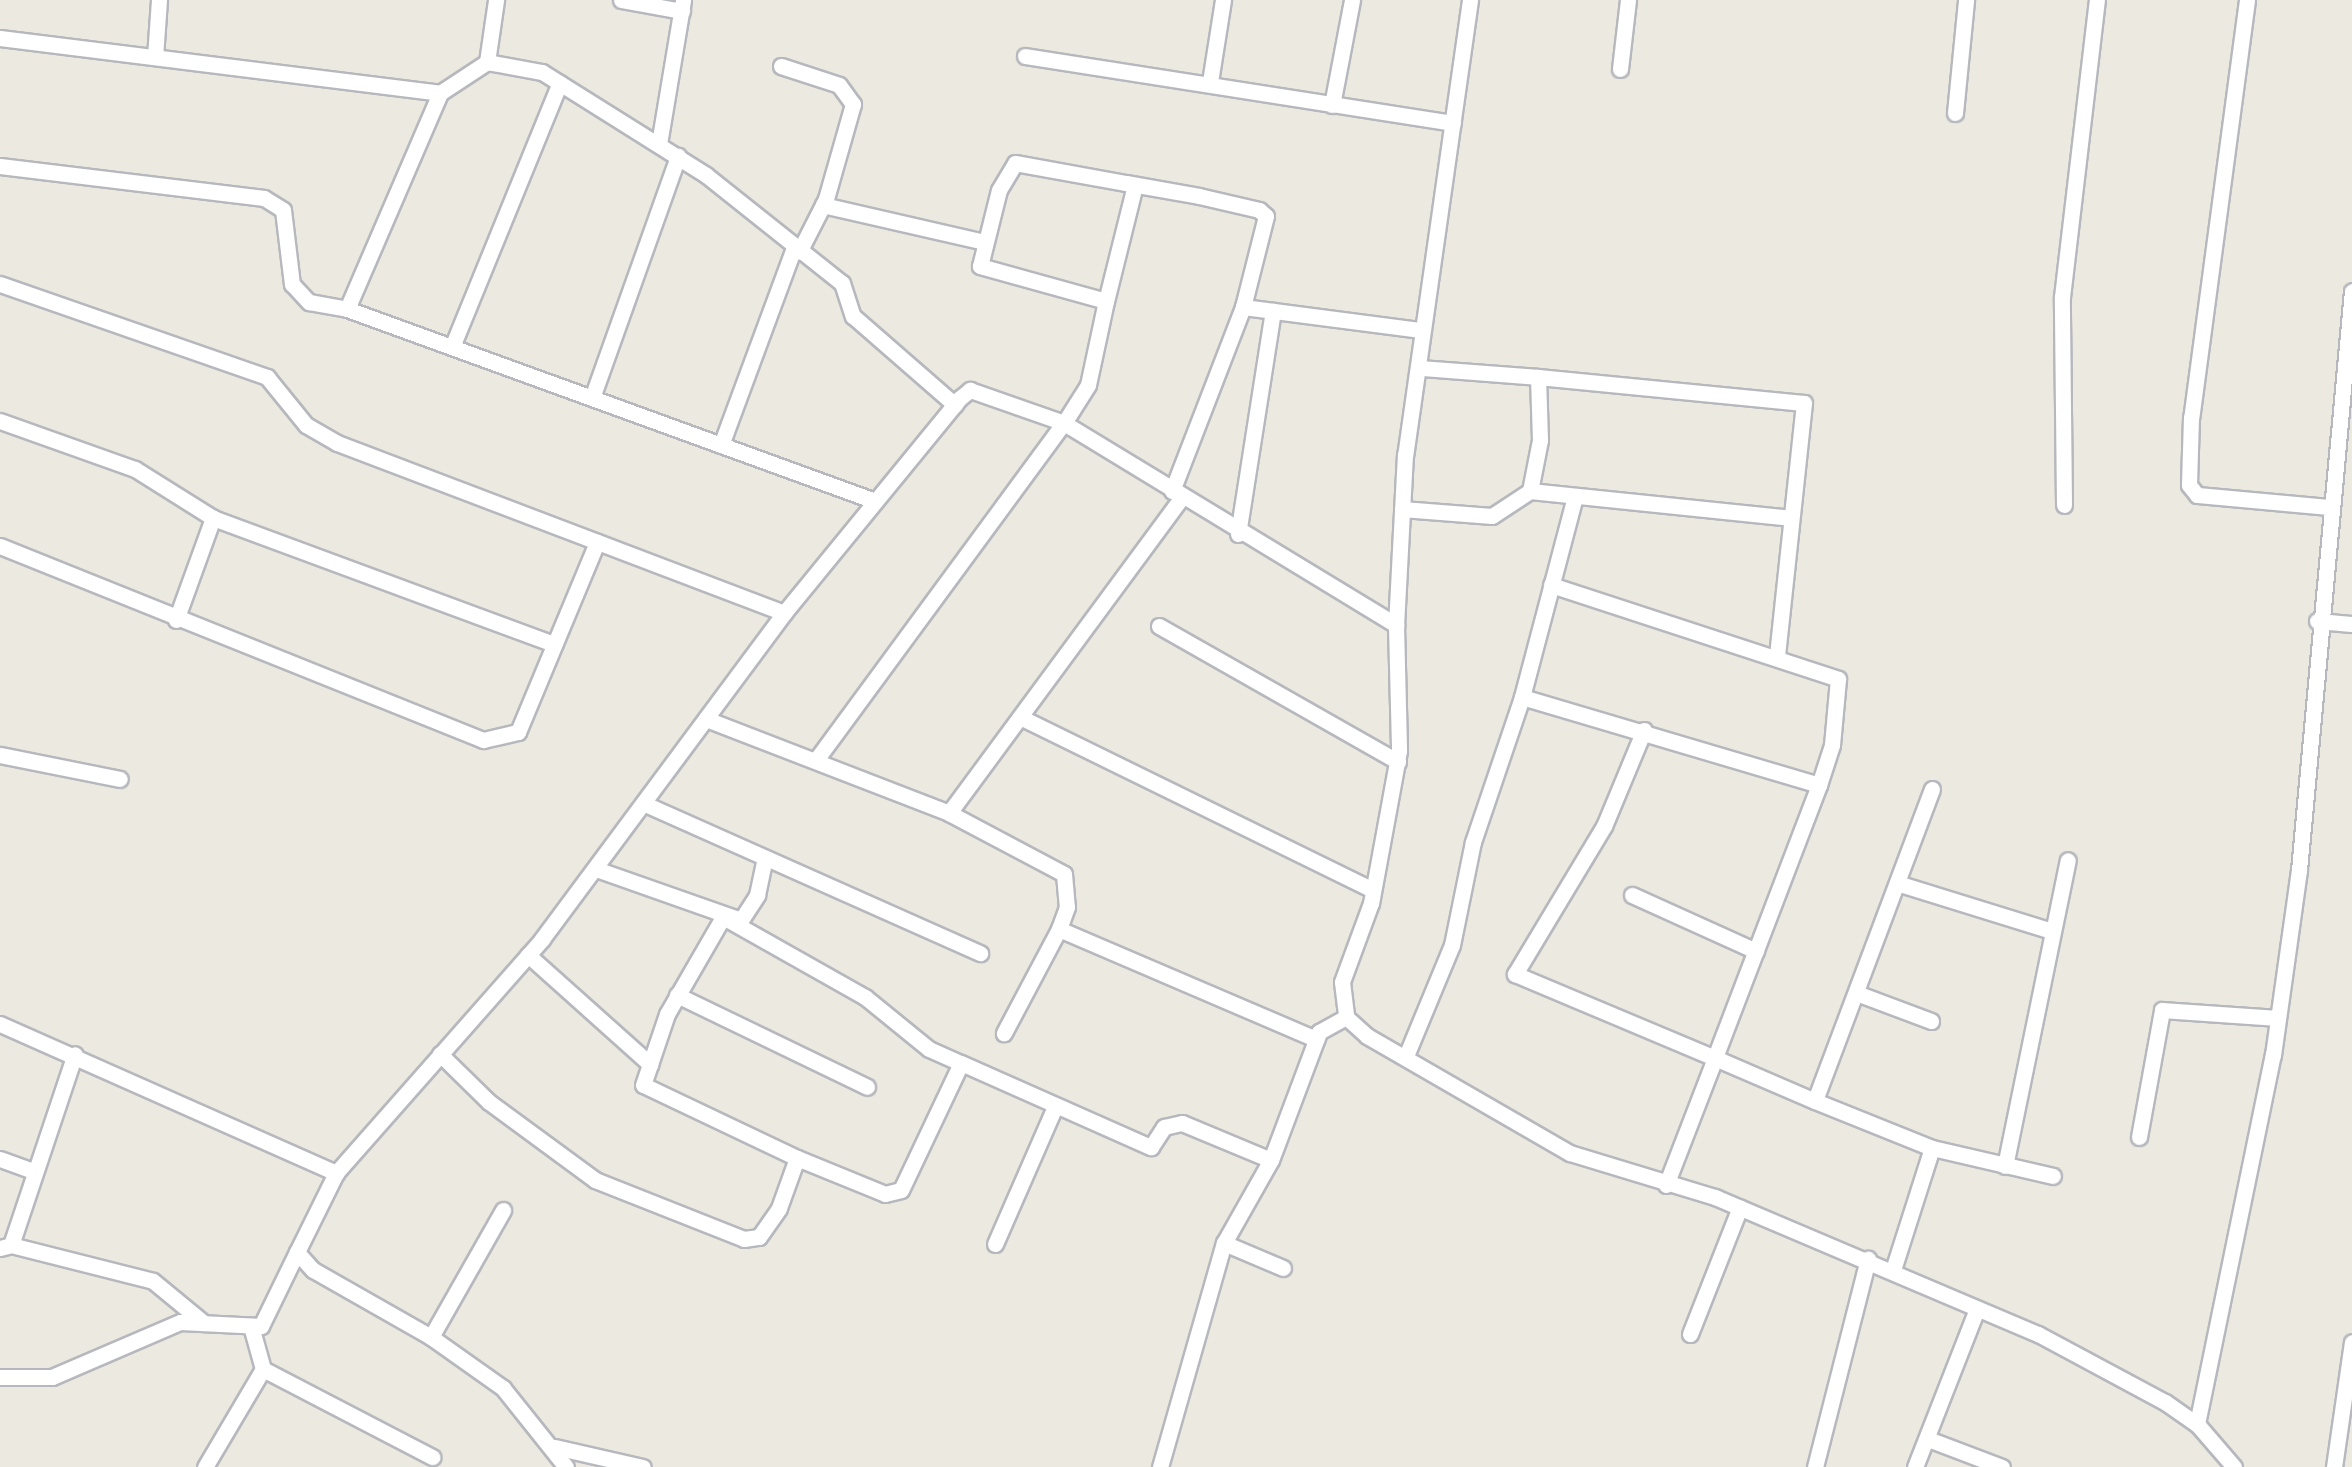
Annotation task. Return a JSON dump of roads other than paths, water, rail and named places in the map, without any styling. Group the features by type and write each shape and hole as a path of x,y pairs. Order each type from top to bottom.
{"street":[{"path":"154,57 159,0"},
{"path":"487,62 496,0"},
{"path":"621,0 683,5 659,144"},
{"path":"1210,82 1223,0"},
{"path":"1332,105 1352,0"},
{"path":"1346,1017 1342,982 1374,890 1398,762 1396,625 1402,509 1420,368 1420,330 1470,0"},
{"path":"1620,69 1628,0"},
{"path":"1954,113 1966,0"},
{"path":"2064,505 2062,297 2097,0"},
{"path":"2248,0 2191,418 2188,485 2197,496 2329,507"},
{"path":"0,38 440,93"},
{"path":"1025,56 1453,123"},
{"path":"347,309 440,93 487,62 542,72 678,156 842,283 853,316 956,404"},
{"path":"720,445 797,250 823,205 853,104 840,84 781,66"},
{"path":"452,347 560,83"},
{"path":"592,398 678,156"},
{"path":"949,813 1177,494 1243,307 1266,216 1136,185 1015,163 999,190 980,266 1106,301"},
{"path":"0,166 264,198 282,210 292,284 300,296 347,309 875,500"},
{"path":"816,760 1064,423 1088,384 1136,185"},
{"path":"823,205 985,242"},
{"path":"0,284 267,377 306,425 337,443 784,613"},
{"path":"2197,1424 2278,1018 2299,870 2317,621 2352,291"},
{"path":"1243,307 1420,330"},
{"path":"1238,534 1272,311"},
{"path":"1420,368 1804,403 1777,655"},
{"path":"1530,491 1540,440 1538,378"},
{"path":"0,1377 52,1377 180,1322 261,1326 336,1172 528,955 645,804 784,613 970,390 1064,423 1238,534 1396,625"},
{"path":"0,421 135,469 213,518 554,644"},
{"path":"1402,509 1492,516 1530,491 1790,518"},
{"path":"1406,1056 1452,946 1473,842 1522,697 1575,497"},
{"path":"176,620 213,518"},
{"path":"0,546 176,620 483,740 518,732 597,542"},
{"path":"1551,585 1777,655 1838,679 1832,745 1819,786 1666,1184"},
{"path":"2317,621 2352,624"},
{"path":"1158,626 1398,762"},
{"path":"1522,697 1644,730 1819,786"},
{"path":"1020,717 1374,890"},
{"path":"706,719 949,813 1064,874 1066,907 1059,929 1004,1033"},
{"path":"1644,730 1604,826 1515,974 1932,1148 2054,1176"},
{"path":"0,755 120,779"},
{"path":"1815,1101 1859,994 1932,790"},
{"path":"645,804 980,953"},
{"path":"723,917 742,920 757,895 765,858"},
{"path":"2005,1166 2068,860"},
{"path":"596,869 723,917 865,997 929,1049 1054,1109 1151,1147 1164,1128 1182,1124 1270,1160"},
{"path":"1900,884 2052,931"},
{"path":"1632,895 1756,951"},
{"path":"723,917 677,995 644,1085 797,1158 885,1194 900,1190 960,1063"},
{"path":"1059,929 1316,1039"},
{"path":"528,955 650,1064"},
{"path":"1859,994 1931,1021"},
{"path":"677,995 868,1087"},
{"path":"2139,1138 2162,1010 2278,1018"},
{"path":"1346,1017 1544,1140 1740,1207 1868,1258 2038,1334 2197,1424 2234,1467"},
{"path":"1160,1467 1224,1243 1270,1160 1316,1039 1346,1017"},
{"path":"0,1024 336,1172"},
{"path":"75,1054 5,1246 153,1280 204,1323"},
{"path":"440,1054 489,1102 595,1180 744,1238 759,1237 779,1208 797,1158"},
{"path":"996,1244 1054,1109"},
{"path":"1894,1270 1932,1148"},
{"path":"0,1158 31,1170"},
{"path":"1690,1334 1740,1207"},
{"path":"432,1337 503,1210"},
{"path":"1224,1243 1283,1268"},
{"path":"297,1252 313,1270 432,1337 502,1388 554,1447 566,1467"},
{"path":"1815,1467 1868,1258"},
{"path":"1915,1467 1978,1309"},
{"path":"205,1467 263,1369 251,1326"},
{"path":"2334,1467 2352,1342"},
{"path":"263,1369 432,1457"},
{"path":"1928,1439 2002,1467"},
{"path":"554,1447 643,1467"}]}
